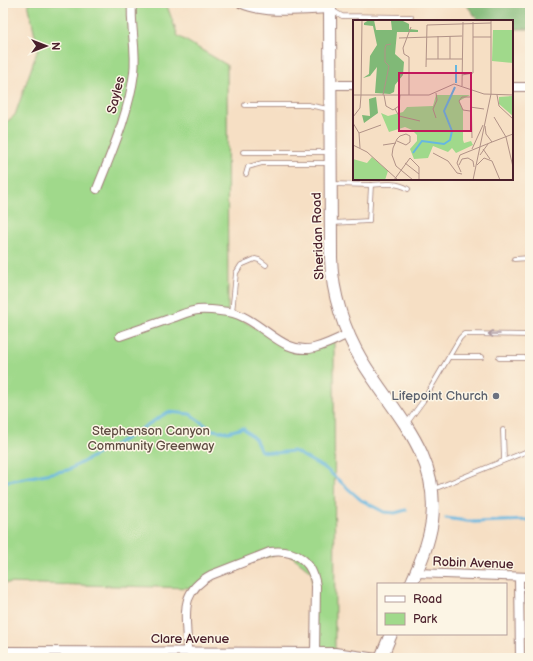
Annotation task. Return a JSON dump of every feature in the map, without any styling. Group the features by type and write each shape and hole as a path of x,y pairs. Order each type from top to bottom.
{"main road":[{"name":"Sheridan Road","path":"330,6 331,268 341,315 348,334 362,362 405,425 422,454 428,471 433,504 430,531 414,579"},
{"path":"381,658 391,635"}],"street":[{"name":"Sayles","path":"97,189 131,96 135,59 132,3"},
{"path":"240,3 254,9 265,10 330,6"},
{"path":"331,85 353,86"},
{"path":"513,87 530,87"},
{"path":"120,336 198,310 241,315 290,347 305,349 315,348 348,334"},
{"path":"187,651 185,610 187,601 194,588 202,580 211,575 270,552 279,551 287,552 302,559 308,565 314,579 316,586 314,652"},
{"path":"519,577 520,658"},
{"name":"Robin Avenue","path":"414,579 530,577"},
{"name":"Clare Avenue","path":"3,651 187,651 227,654 335,652 377,658"}],"lane":[{"path":"330,6 342,16 412,17"},
{"path":"245,105 308,105 331,109"},
{"path":"243,152 331,157"},
{"path":"246,174 248,167 262,163 331,157"},
{"path":"331,184 394,184 405,186 408,189"},
{"path":"331,223 369,221 370,185"},
{"path":"514,259 530,258"},
{"path":"232,313 236,273 241,265 255,259 266,265"},
{"path":"405,425 423,401 460,338 464,334 530,335"},
{"path":"449,356 482,357"},
{"path":"499,358 530,358"},
{"path":"503,430 504,460"},
{"path":"432,490 530,450"}],"green space":[{"name":"Stephenson Canyon Community Greenway","path":"28,3 166,3 178,36 227,65 228,312 284,344 305,349 334,340 335,652 315,652 312,572 287,552 240,563 194,588 3,583 3,125 15,115 38,49"},
{"path":"465,3 530,3 530,29 513,29 513,20 478,20"}],"waterway":[{"path":"3,482 68,470 125,439 168,412 190,414 212,430 228,432 243,428 255,439 261,451 275,453 294,451 326,469 361,500 384,512 395,513 406,510"},
{"path":"446,518 474,522 530,520"}],"place":[{"name":"Lifepoint Church","path":"496,396"}]}
